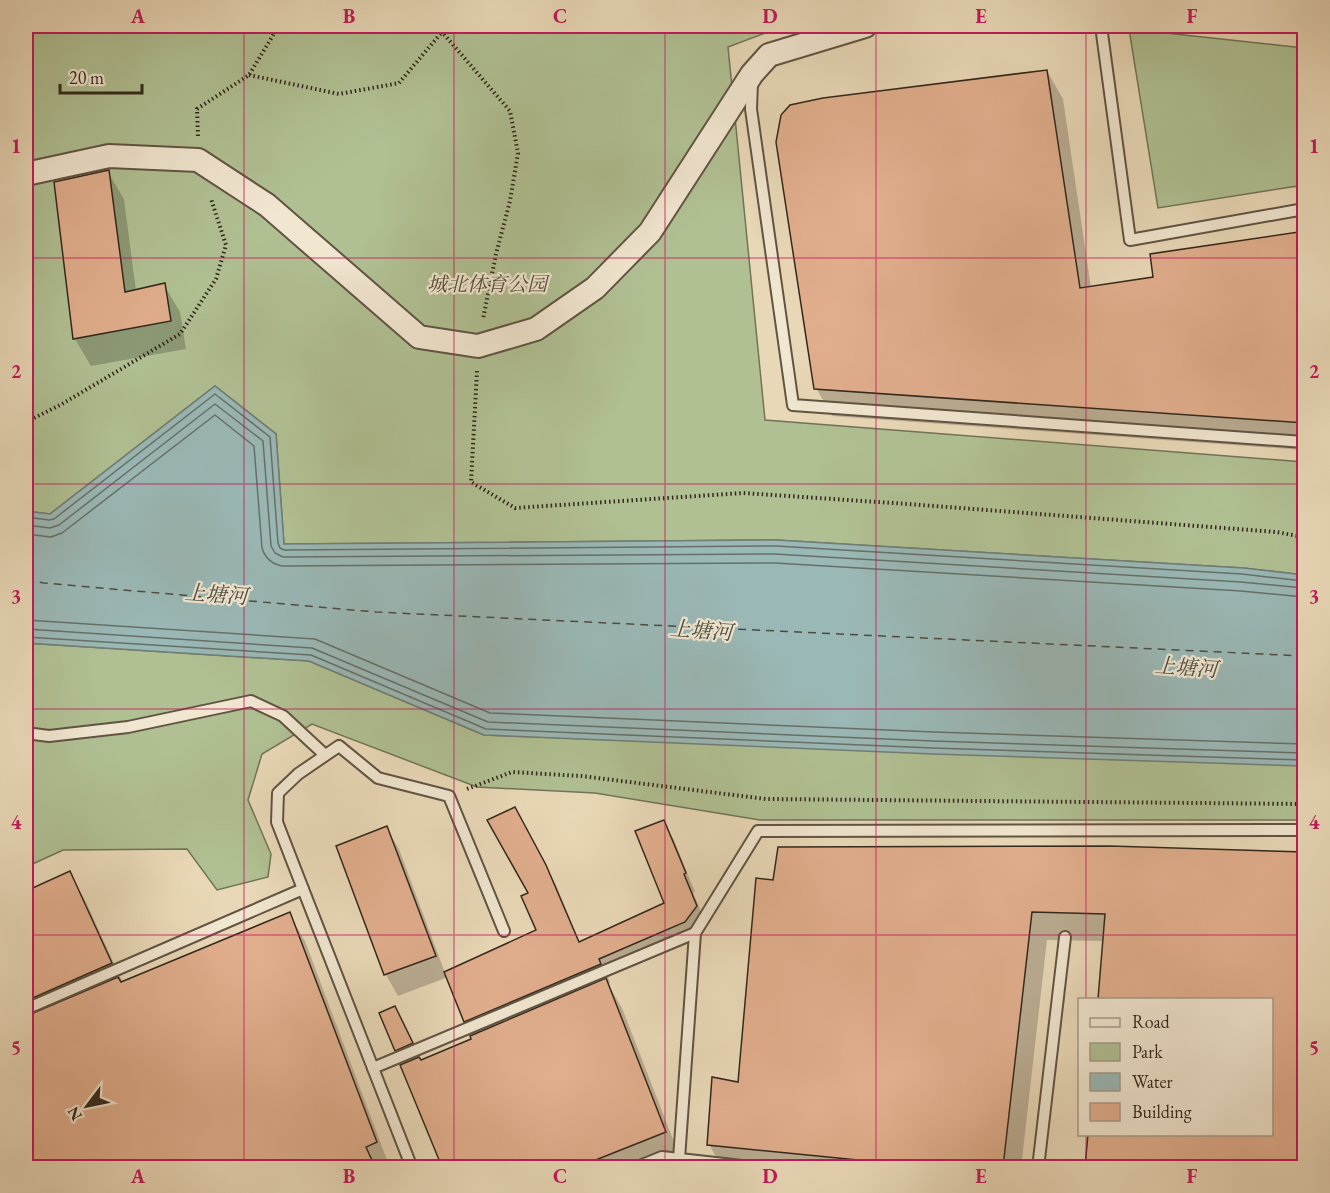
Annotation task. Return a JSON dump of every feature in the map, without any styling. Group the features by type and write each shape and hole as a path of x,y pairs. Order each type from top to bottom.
{"street":[{"path":"26,174 109,156 198,160 267,205 418,337 478,346 536,329 595,288 650,232 752,74 770,54 865,26"}],"lane":[{"path":"1101,26 1130,240 1305,209"},
{"path":"752,74 751,109 793,405 1305,442"},
{"path":"26,733 49,736 128,727 251,701 283,716 325,755"},
{"path":"412,1167 277,822 278,793 298,774 339,746 378,778 449,796 504,931"},
{"path":"679,1159 695,933 758,831 1305,830"},
{"path":"26,1009 303,889"},
{"path":"373,1068 695,933"},
{"path":"1038,1167 1065,937"},
{"path":"635,1167 662,1157 760,1167"}],"path":[{"path":"26,422 62,404 180,334 216,279 226,245 198,160 197,109 249,75 275,32 273,26"},
{"path":"441,26 442,32 510,111 518,153 510,201 496,254 478,346 471,482 515,508 743,494 1276,532 1305,537"},
{"path":"249,75 339,94 399,83 442,32"},
{"path":"449,796 512,772 580,776 766,799 1305,804"}],"green space":[{"name":"城北体育公园","path":"26,26 784,26 728,47 765,420 1304,462 1304,575 1243,568 776,540 284,544 276,434 215,386 50,514 26,511"},
{"path":"1129,29 1304,48 1304,185 1158,208"},
{"path":"26,643 309,661 484,735 1304,765 1304,820 760,820 595,793 477,787 312,724 262,754 248,800 271,854 268,877 217,890 187,849 63,850 26,867"}],"water":[{"name":"上塘河","path":"215,386 276,434 284,544 776,540 1243,568 1304,575 1304,766 933,754 484,735 309,661 26,643 26,511 50,514"}],"building":[{"path":"1047,70 1080,288 1153,277 1150,254 1305,231 1305,423 814,389 776,142 781,115 790,105 823,98"},
{"path":"109,170 125,292 165,283 171,321 73,339 54,182"},
{"path":"515,807 546,865 579,942 664,903 635,831 664,820 697,906 685,922 599,959 601,964 464,1022 444,972 536,930 521,896 528,893 487,820"},
{"path":"387,826 436,956 384,975 336,846"},
{"path":"1110,846 1305,852 1305,1167 1085,1167 1088,1136 1273,1136 1273,998 1098,998 1105,914 1032,912 1003,1167 929,1167 707,1145 712,1077 738,1082 756,878 773,880 778,847"},
{"path":"70,871 112,963 26,1001 26,891"},
{"path":"290,912 377,1142 366,1147 375,1167 26,1167 26,1016 118,977 121,982"},
{"path":"606,978 666,1132 578,1167 442,1167 400,1065 419,1057 421,1060 471,1039 470,1036"},
{"path":"395,1006 413,1043 395,1051 379,1013"}],"ferry route":[{"path":"26,580 376,612 1304,656"}]}
